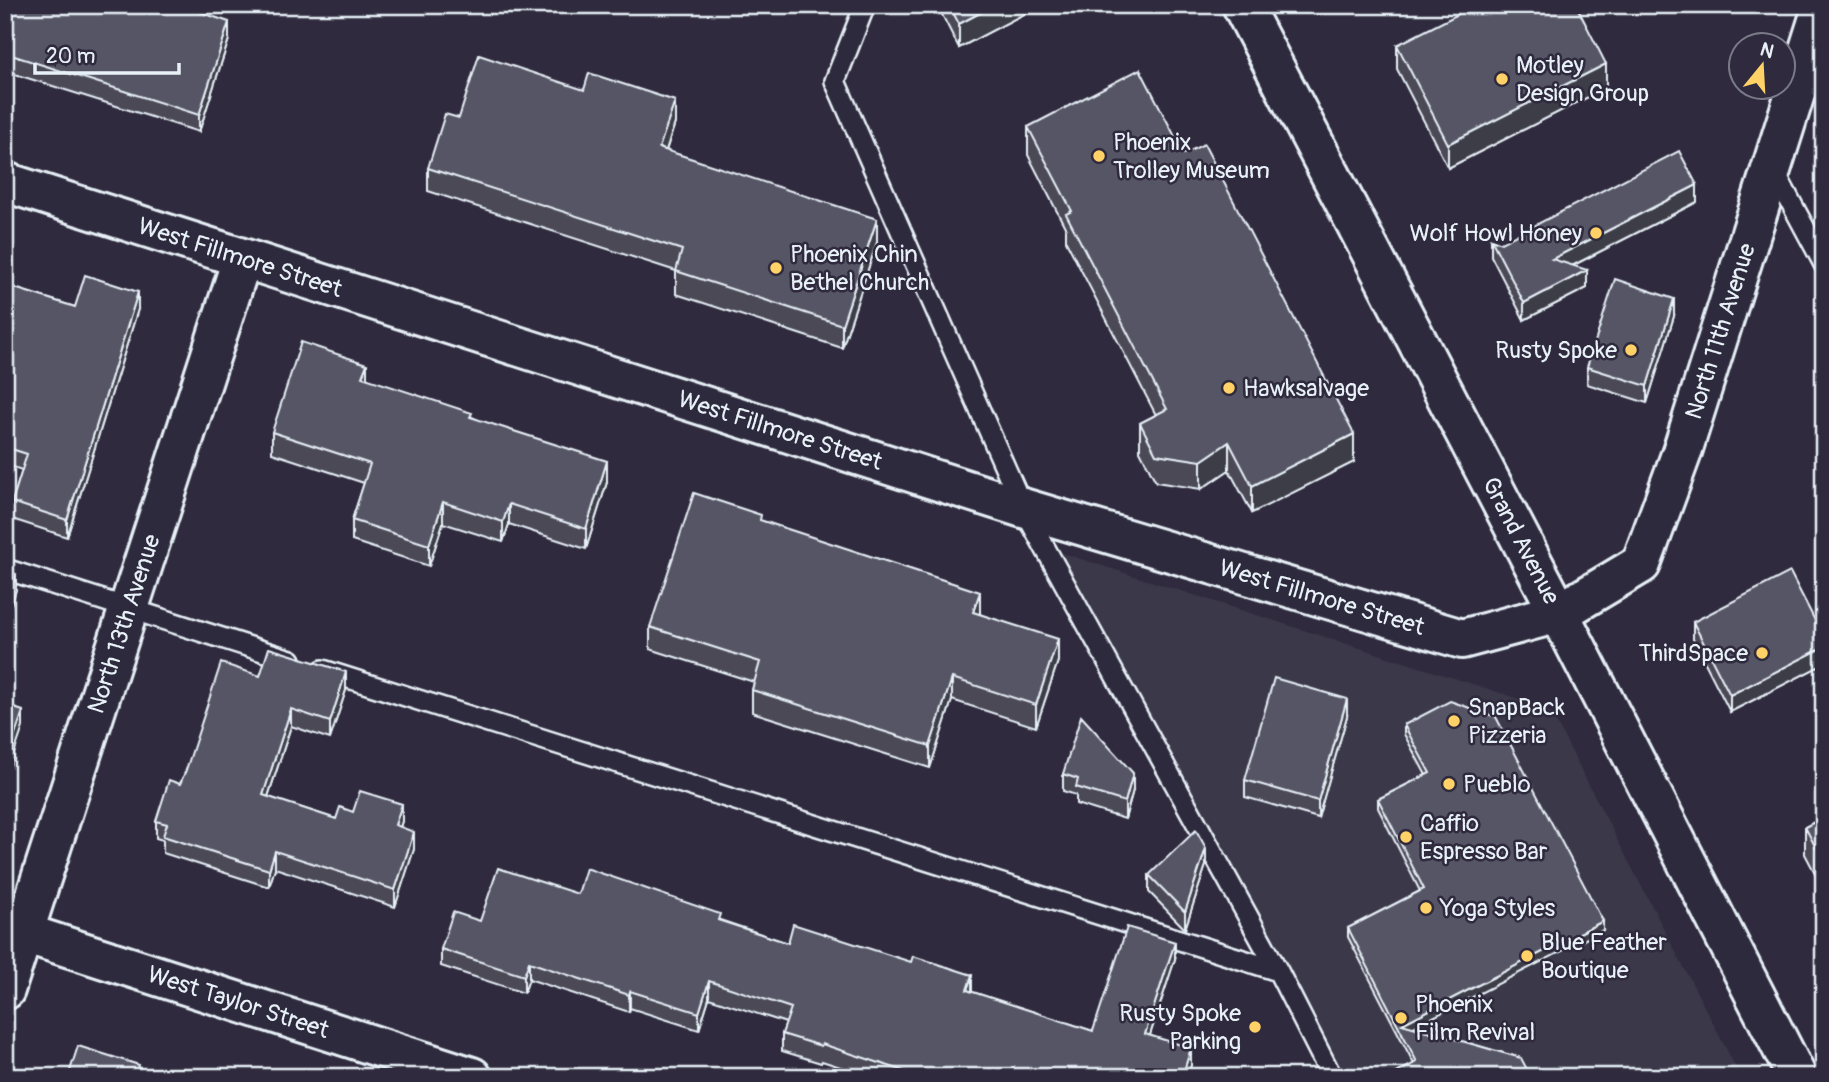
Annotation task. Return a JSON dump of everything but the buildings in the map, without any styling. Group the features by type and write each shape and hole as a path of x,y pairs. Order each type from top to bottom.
{"street":[{"name":"Grand Avenue","path":"1242,5 1797,1077"},
{"name":"North 11th Avenue","path":"1559,613 1642,564 1682,452 1823,5"},
{"name":"West Fillmore Street","path":"5,183 1023,508 1462,639 1559,613"},
{"name":"North 13th Avenue","path":"5,990 15,930 129,609 242,259"},
{"name":"West Taylor Street","path":"15,930 472,1077"}],"lane":[{"path":"865,5 835,81 1023,508 1278,971 1332,1077"},
{"path":"1772,166 1824,264"},
{"path":"5,569 1278,971"}],"shaded area":[{"path":"1044,547 1526,701 1551,712 1741,1077 1332,1077"}],"place":[{"name":"Motley Design Group","path":"1502,79"},
{"name":"Phoenix Trolley Museum","path":"1099,156"},
{"name":"Wolf Howl Honey","path":"1596,233"},
{"name":"Phoenix Chin Bethel Church","path":"776,268"},
{"name":"Rusty Spoke","path":"1631,350"},
{"name":"Hawksalvage","path":"1229,388"},
{"name":"ThirdSpace","path":"1762,653"},
{"name":"SnapBack Pizzeria","path":"1454,721"},
{"name":"Pueblo","path":"1449,784"},
{"name":"Caffio Espresso Bar","path":"1406,837"},
{"name":"Yoga Styles","path":"1426,908"},
{"name":"Blue Feather Boutique","path":"1527,956"},
{"name":"Phoenix Film Revival","path":"1401,1018"},
{"name":"Rusty Spoke Parking","path":"1255,1027"}]}
